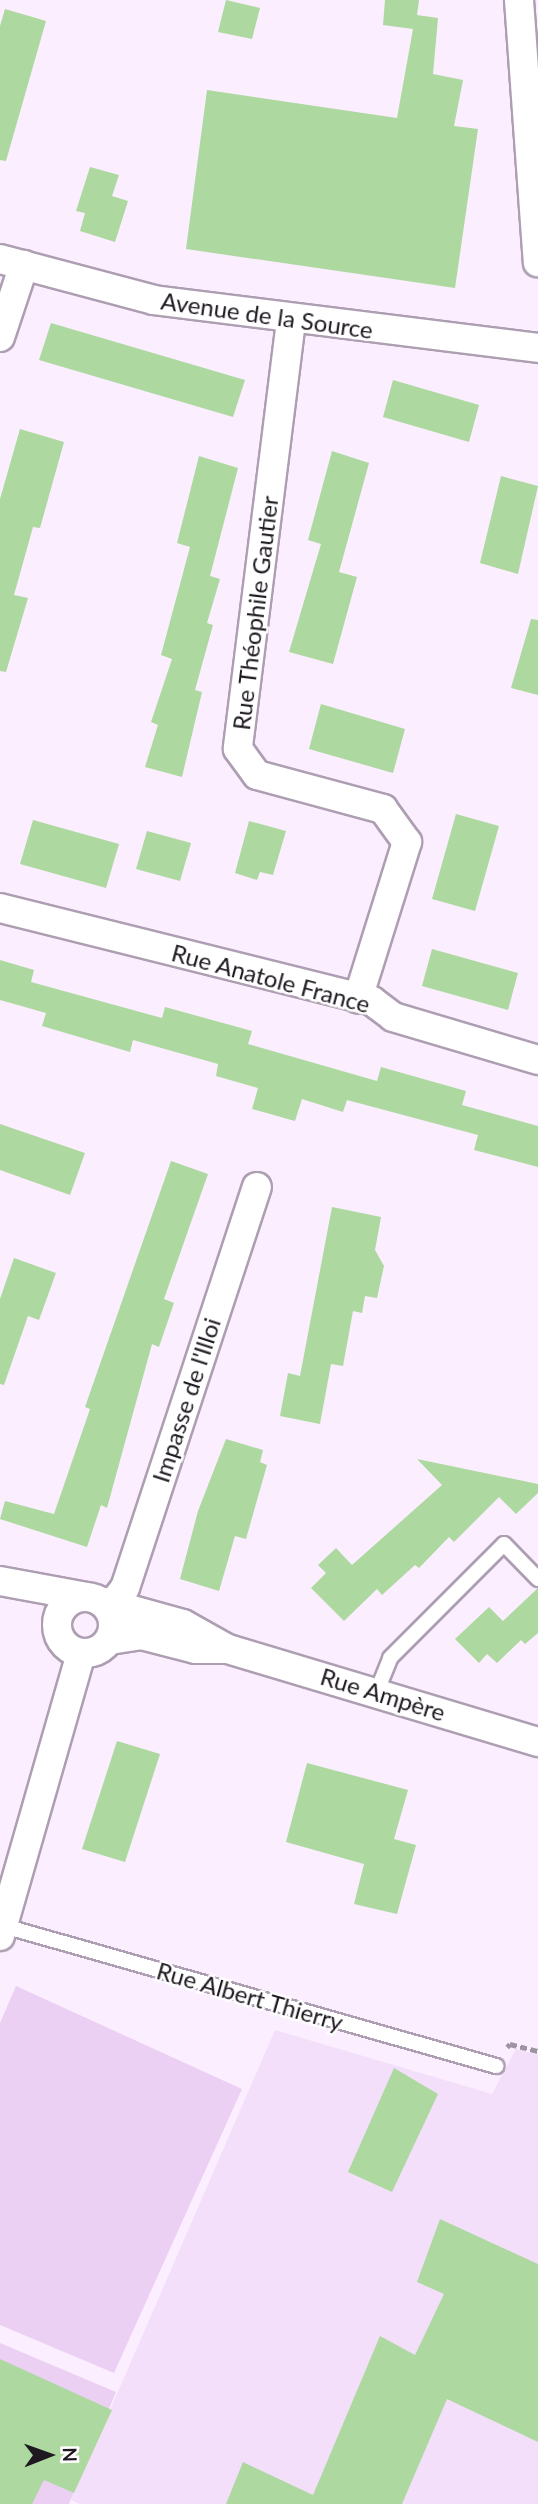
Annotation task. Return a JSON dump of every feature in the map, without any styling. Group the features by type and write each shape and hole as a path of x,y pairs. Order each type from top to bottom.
{"street":[{"path":"519,0 538,262"},
{"path":"0,337 12,262"},
{"name":"Avenue de la Source","path":"12,262 154,300 291,321 538,348"},
{"name":"Rue Théophile Gautier","path":"291,321 238,749 257,775 383,809 407,842 358,998"},
{"name":"Rue Anatole France","path":"0,908 358,998 393,1017 538,1060"},
{"name":"Impasse de l'Illoi","path":"102,1603 128,1579 257,1187"},
{"name":"Rue Ampère","path":"4,1582 183,1624 228,1649 377,1691 538,1742"},
{"name":"Rue Ampère","path":"4,1582 43,1608 71,1646"},
{"path":"2,1931 71,1646 57,1620 68,1603 102,1603 114,1621 110,1640 94,1653 71,1646"},
{"name":"Rue Ampère","path":"110,1640 141,1635 196,1649 228,1649"}],"lane":[{"path":"377,1691 390,1658 505,1544 538,1579"},
{"name":"Rue Albert Thierry","path":"2,1931 496,2066"}],"shaded area":[{"path":"16,1986 242,2089 114,2373 0,2325 0,2023"},
{"path":"275,2030 492,2094 516,2049 538,2055 538,2504 80,2504 71,2500"},
{"path":"0,2343 116,2392 69,2504 0,2504"}],"building":[{"path":"226,0 260,8 252,39 218,32"},
{"path":"385,0 419,0 417,15 438,18 433,74 463,80 454,126 478,129 455,288 186,249 207,90 397,118 413,29 383,25"},
{"path":"5,9 46,21 6,161 0,160 0,26"},
{"path":"90,167 119,175 112,196 128,201 115,242 80,231 85,213 76,211"},
{"path":"51,323 245,380 233,417 39,360"},
{"path":"393,380 479,405 469,442 383,417"},
{"path":"20,429 64,442 40,528 33,527 14,595 28,598 6,672 0,671 0,499"},
{"path":"332,451 369,463 339,572 357,577 333,664 289,652 321,544 308,540"},
{"path":"199,456 238,468 210,576 220,579 207,623 213,625 195,690 202,692 182,777 145,767 158,725 151,722 172,659 161,655 190,547 177,543"},
{"path":"501,476 538,486 518,574 480,563"},
{"path":"531,619 538,620 538,695 511,688"},
{"path":"321,704 405,729 393,773 309,749"},
{"path":"456,814 499,826 475,911 432,899"},
{"path":"33,820 119,844 106,888 20,864"},
{"path":"249,821 286,831 273,875 260,872 257,880 235,873"},
{"path":"147,831 191,843 180,881 136,869"},
{"path":"432,949 518,973 508,1010 422,986"},
{"path":"0,960 34,970 31,982 162,1018 165,1007 252,1031 248,1044 377,1081 381,1067 466,1091 462,1105 538,1126 538,1167 474,1150 478,1135 347,1100 343,1112 302,1099 295,1121 252,1109 258,1088 216,1076 218,1064 133,1040 130,1052 42,1026 46,1013 0,1000"},
{"path":"0,1124 85,1153 70,1195 0,1170"},
{"path":"171,1161 208,1174 164,1299 174,1303 159,1347 152,1344 107,1508 101,1505 87,1547 0,1519 5,1501 54,1514 90,1409 85,1407"},
{"path":"332,1207 381,1217 375,1250 384,1266 377,1298 365,1296 362,1313 353,1311 343,1366 331,1364 320,1424 280,1416 288,1373 300,1376"},
{"path":"14,1258 56,1273 39,1320 28,1316 4,1385 0,1384 0,1299"},
{"path":"226,1439 263,1450 260,1462 267,1465 246,1539 235,1536 219,1591 180,1579 198,1511"},
{"path":"417,1459 538,1484 538,1493 516,1514 499,1497 454,1542 449,1537 419,1568 415,1565 382,1595 377,1589 344,1621 311,1588 326,1573 318,1565 336,1548 352,1565 442,1485"},
{"path":"538,1588 538,1633 525,1644 521,1640 497,1663 487,1654 479,1663 455,1639 489,1607 503,1621"},
{"path":"117,1741 160,1754 125,1862 82,1849"},
{"path":"307,1763 408,1790 394,1839 416,1845 397,1914 354,1904 364,1864 286,1842"},
{"path":"394,2068 438,2094 392,2192 348,2172"},
{"path":"440,2219 538,2264 538,2442 447,2399 402,2504 226,2504 243,2462 313,2495 380,2336 415,2355 444,2294 417,2282"},
{"path":"0,2359 112,2410 74,2493 44,2480 32,2504 0,2504"}]}
